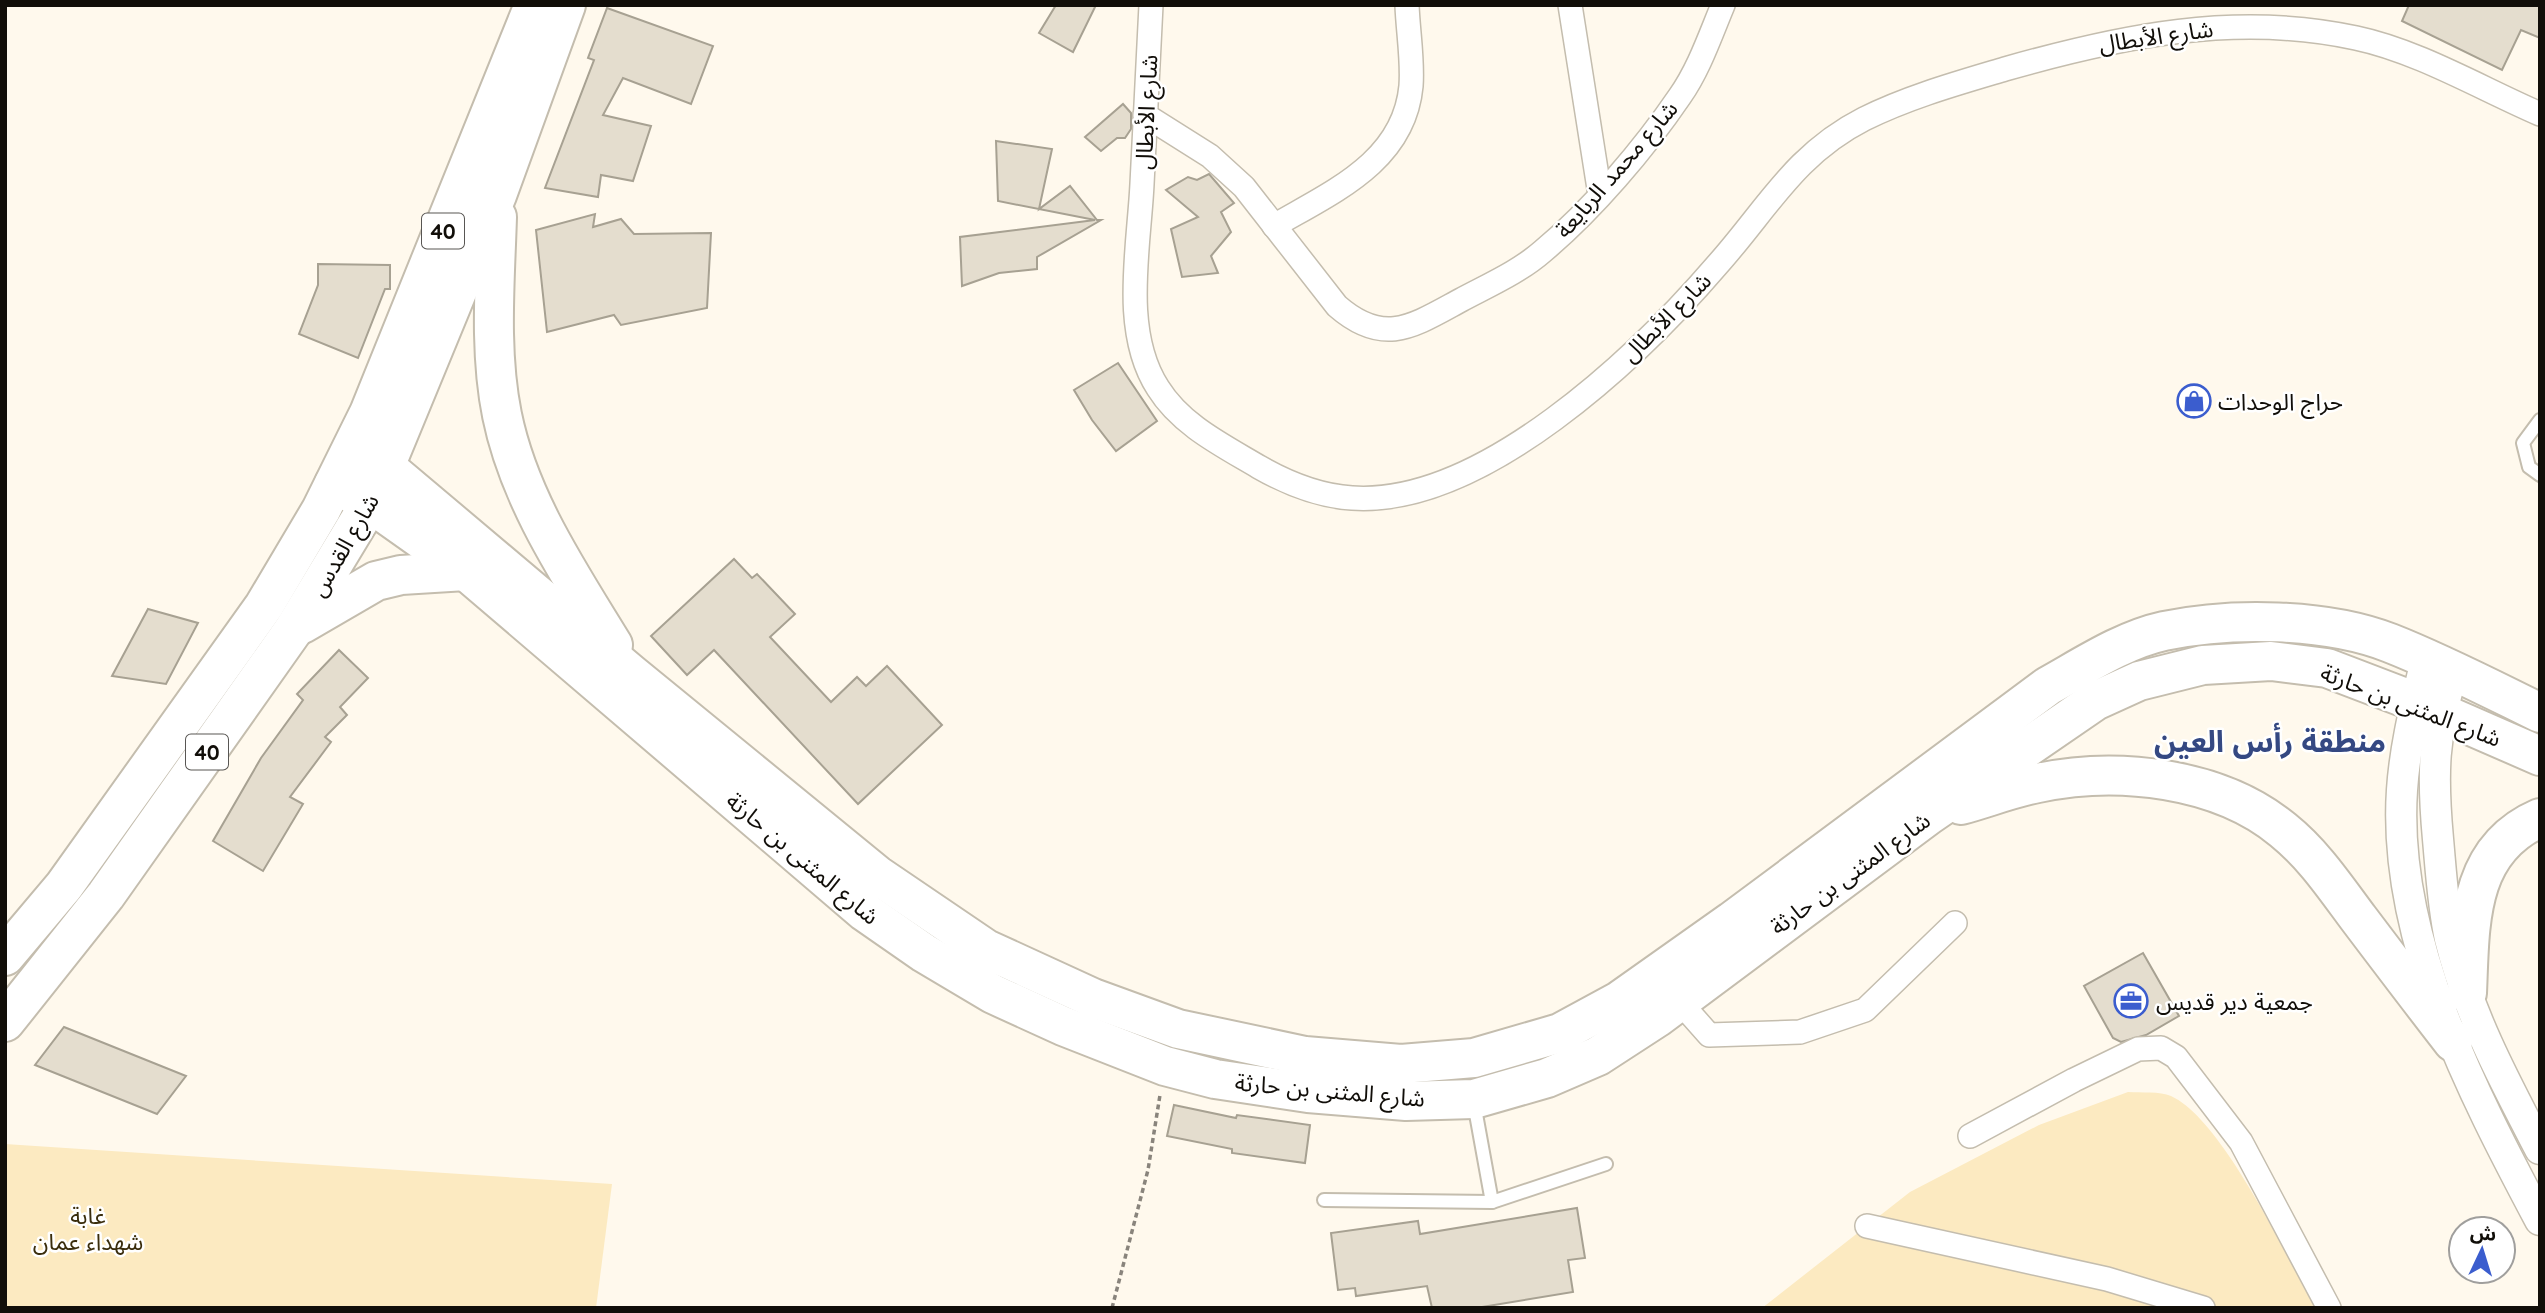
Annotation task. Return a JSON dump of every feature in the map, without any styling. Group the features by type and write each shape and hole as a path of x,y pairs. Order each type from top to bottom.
{"highway":[{"name":"شارع القدس","path":"5,956 64,886 264,606 341,470 369,413 534,5"},
{"name":"شارع القدس","path":"5,1022 106,895 294,629 370,503 387,468 497,195 566,5"},
{"path":"497,195 495,316 502,415 522,477 556,553 630,673"},
{"name":"شارع المثنى بن حارثة","path":"341,470 387,468 630,673 877,875 986,949 1093,998 1178,1029 1305,1056 1401,1064 1474,1058 1560,1033 1619,1001 1732,921 2048,686 2103,656 2162,632 2270,623 2331,627 2388,642 2540,713"},
{"name":"شارع المثنى بن حارثة","path":"341,470 370,503 466,571 874,919 924,953 993,994 1165,1066 1215,1079 1308,1093 1406,1101 1474,1099 1547,1078 1598,1056 1679,1002 1929,815 2095,701 2139,681 2203,664 2271,661 2327,668 2428,707 2540,756"},
{"path":"294,629 376,581 401,575 466,571"},
{"path":"1929,815 2039,783 2091,778 2143,778 2191,785 2235,801 2281,828 2313,858 2453,1042"},
{"path":"2467,993 2470,911 2477,888 2488,865 2507,839 2540,818"}],"street":[{"name":"شارع الأبطال","path":"1151,5 1136,291 1143,357 1155,384 1174,411 1214,441 1275,476 1315,492 1353,498 1393,496 1441,481 1482,466 1533,435 1647,342 1720,263 1776,189 1813,151 1866,118 1984,75 2073,50 2154,33 2207,26 2289,27 2359,39 2396,51 2540,114"},
{"path":"1275,226 1368,169 1385,152 1398,131 1411,85 1407,5"},
{"path":"1570,5 1600,195"},
{"name":"شارع محمد الربايعة","path":"1145,115 1210,156 1244,187 1337,306 1355,322 1374,329 1394,330 1417,323 1511,273 1542,252 1600,195 1681,95 1701,58 1723,5"},
{"path":"2440,666 2428,707 2406,754 2402,840 2412,909 2453,1042 2540,1220"},
{"path":"2428,707 2435,739 2434,779 2442,886 2450,939 2467,993 2503,1078 2540,1149"},
{"path":"1679,1002 1709,1035 1800,1032 1865,1010 1955,923"},
{"path":"1970,1136 2138,1049 2161,1048 2176,1057 2241,1142 2329,1308"},
{"path":"1867,1226 2107,1279 2203,1308"}],"lane":[{"path":"2540,421 2523,443 2529,467 2540,475"},
{"path":"1474,1099 1492,1202"},
{"path":"1324,1200 1492,1202 1606,1164"}],"path":[{"path":"1112,1308 1148,1170 1165,1066"}],"green space":[{"path":"2128,1092 2167,1094 2191,1110 2211,1132 2252,1191 2315,1308 1762,1308 1910,1192 2039,1125"},
{"name":"غابة شهداء عمان","path":"5,1144 612,1184 596,1308 5,1308"}],"building":[{"path":"1056,5 1096,5 1073,52 1039,33"},
{"path":"2409,5 2540,5 2540,38 2521,30 2502,70 2402,21"},
{"path":"607,8 713,46 691,104 623,78 603,115 651,126 633,181 601,175 598,197 545,188 594,60 588,58"},
{"path":"1123,104 1131,113 1131,129 1125,138 1117,138 1101,151 1085,137"},
{"path":"996,141 1052,149 1039,209 1070,186 1097,220 1101,220 1037,257 1037,269 999,273 962,286 960,237 1095,220 998,201"},
{"path":"1209,174 1234,203 1221,212 1231,232 1211,256 1218,273 1182,277 1171,229 1198,217 1166,190 1188,177 1197,180"},
{"path":"595,214 593,227 621,219 634,234 711,233 707,308 621,325 614,315 547,332 536,230"},
{"path":"318,264 390,265 390,289 385,289 358,358 299,334 318,285"},
{"path":"1118,363 1157,421 1116,451 1092,420 1074,390"},
{"path":"734,559 752,578 757,574 795,614 770,637 831,702 857,677 866,686 887,666 942,725 858,804 714,650 687,675 651,636"},
{"path":"148,609 198,623 166,684 112,676"},
{"path":"339,650 368,678 340,707 347,715 325,737 331,742 290,797 303,804 263,871 213,841 261,758 303,700 297,694"},
{"name":"جمعية دير قديس","path":"2143,953 2179,1016 2146,1035 2121,1042 2113,1038 2084,986"},
{"path":"64,1027 186,1076 157,1114 35,1065"},
{"path":"1174,1105 1236,1118 1237,1115 1310,1125 1305,1163 1232,1153 1232,1149 1167,1136"},
{"path":"1577,1208 1585,1258 1568,1260 1573,1292 1476,1308 1432,1308 1427,1286 1356,1296 1355,1288 1338,1290 1331,1233 1418,1221 1420,1234"}],"place":[{"name":"حراج الوحدات","path":"2194,401"},
{"name":"جمعية دير قديس","path":"2131,1001"}],"district":[{"name":"منطقة رأس العين","path":"2270,741"}]}
